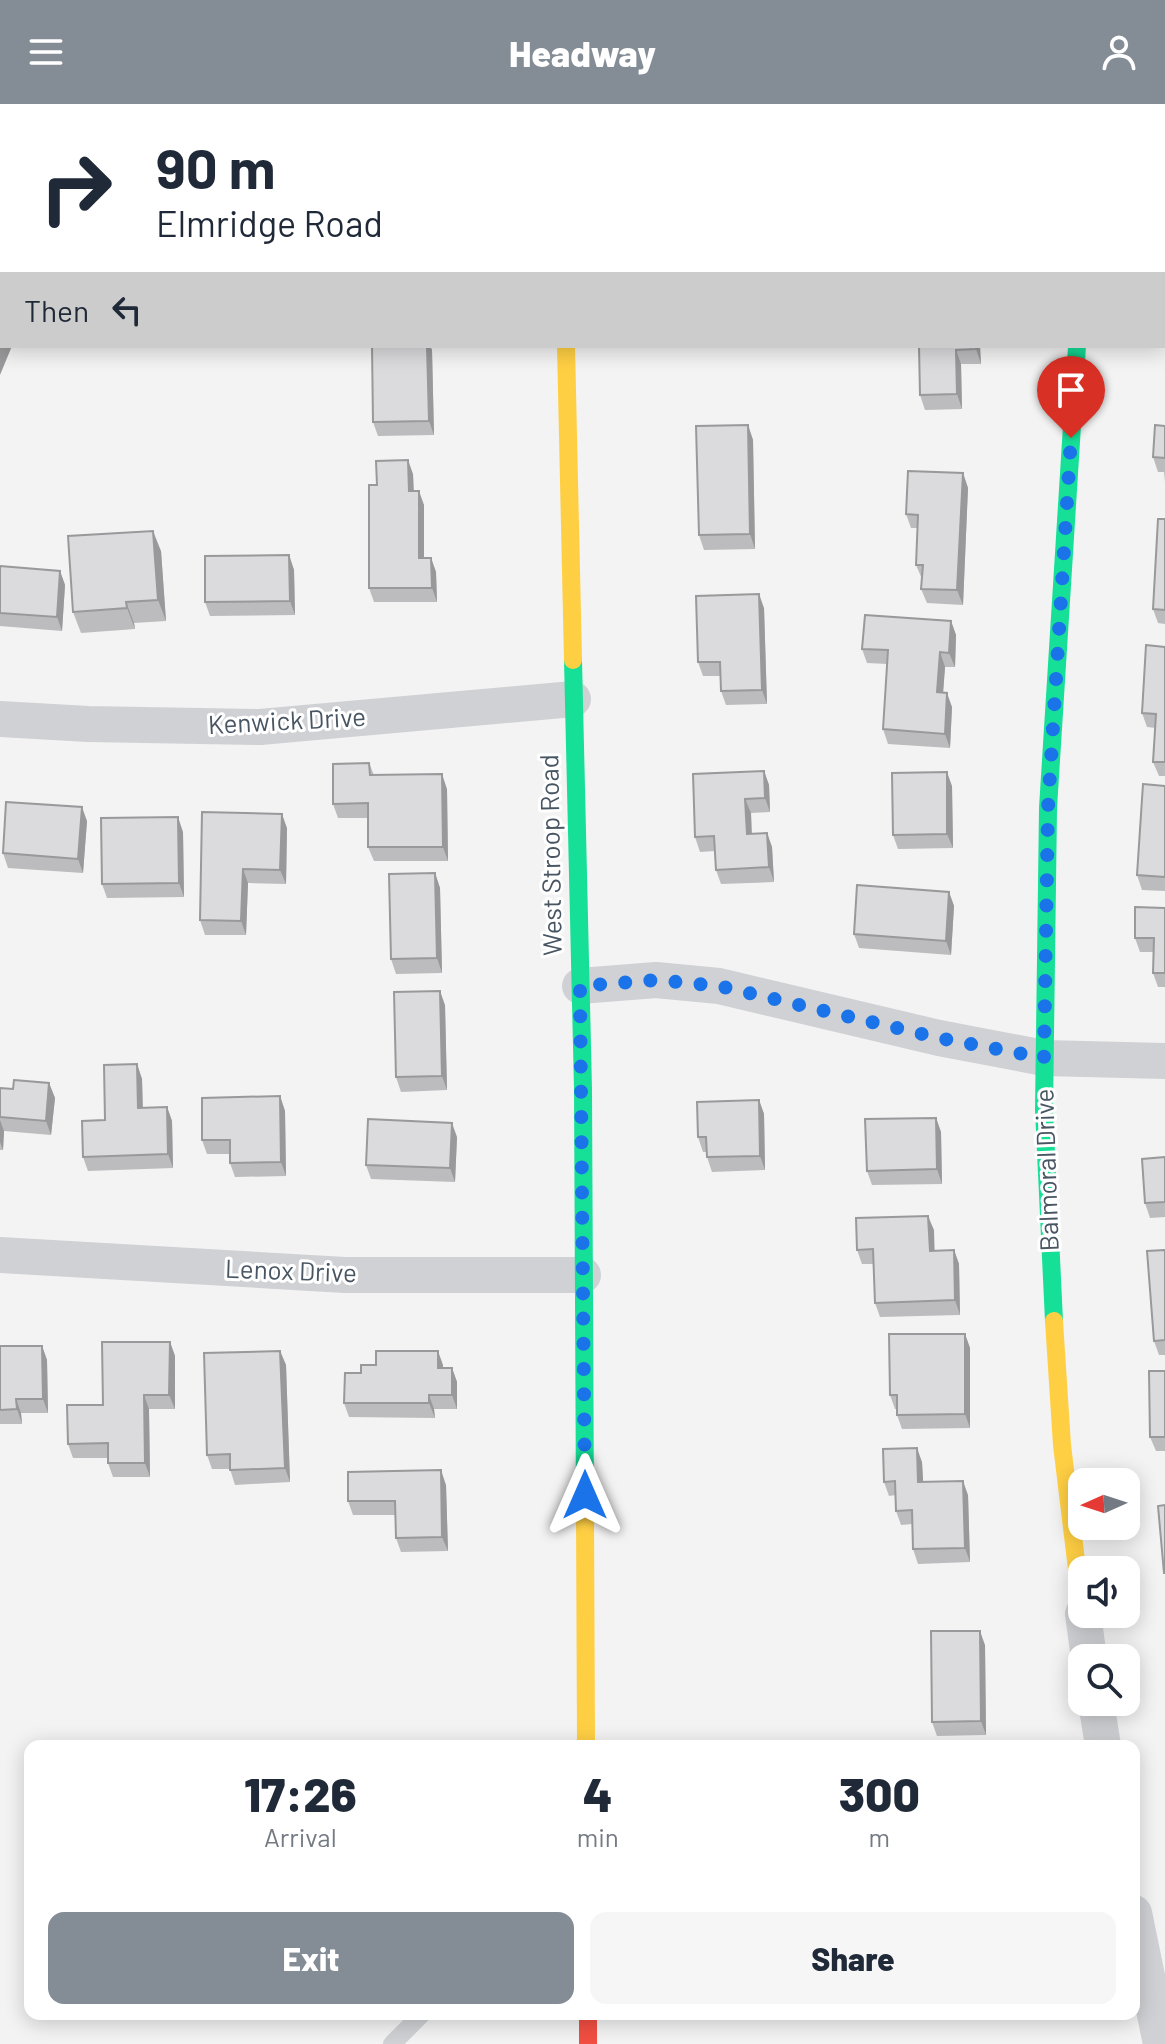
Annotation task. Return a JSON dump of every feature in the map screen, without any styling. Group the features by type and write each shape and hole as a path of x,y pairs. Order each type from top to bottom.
{"main road":[{"name":"West Stroop Road","path":"566,348 580,986 586,1740"},
{"name":"Balmoral Drive","path":"1075,1556 1062,1445 1048,1231 1044,1058 1048,808 1077,348"},
{"path":"588,2020 588,2044"}],"street":[{"name":"Kenwick Drive","path":"0,719 260,727 573,699"},
{"path":"580,986 656,980 719,986 939,1038 1044,1058 1165,1061"},
{"name":"Lenox Drive","path":"0,1255 345,1275 583,1275"},
{"path":"1098,1716 1102,1740"},
{"path":"1140,1942 1161,2044"}],"lane":[{"path":"392,2044 416,2020"}],"building":[{"path":"372,348 427,348 429,421 373,422"},
{"path":"919,348 976,348 956,350 957,394 920,395"},
{"path":"748,425 750,534 699,535 696,426"},
{"path":"1155,425 1165,426 1165,458 1153,457"},
{"path":"408,460 409,491 419,491 419,558 431,558 432,588 369,588 369,485 377,485 376,461"},
{"path":"908,471 963,473 957,590 921,589 923,565 916,565 918,515 906,514"},
{"path":"1158,519 1165,519 1165,610 1153,609"},
{"path":"153,531 158,600 126,602 127,608 73,612 68,536"},
{"path":"289,555 290,601 205,602 205,556"},
{"path":"0,566 60,571 57,617 0,613"},
{"path":"759,594 762,690 721,691 720,662 698,662 696,596"},
{"path":"865,615 951,621 949,653 940,652 937,692 947,693 945,734 883,729 888,650 862,649"},
{"path":"1146,645 1165,647 1165,762 1153,762 1156,714 1142,713"},
{"path":"369,763 370,775 442,774 443,847 368,847 368,803 333,804 333,764"},
{"path":"764,771 765,798 745,799 747,834 767,833 769,867 716,870 714,836 695,837 693,774"},
{"path":"947,772 947,834 893,835 892,773"},
{"path":"1143,784 1165,786 1165,877 1137,875"},
{"path":"6,802 82,807 78,859 3,853"},
{"path":"202,812 282,814 280,870 243,869 241,921 200,920"},
{"path":"178,817 179,883 102,884 101,818"},
{"path":"435,873 437,958 391,959 389,874"},
{"path":"857,885 949,892 946,941 854,934"},
{"path":"1135,907 1165,908 1165,973 1153,973 1154,938 1135,938"},
{"path":"440,991 442,1076 396,1077 394,992"},
{"path":"137,1064 138,1108 167,1107 168,1154 83,1157 82,1121 105,1120 104,1065"},
{"path":"14,1080 49,1083 46,1121 0,1117 0,1088 13,1089"},
{"path":"280,1096 281,1162 230,1163 230,1140 202,1140 202,1098"},
{"path":"759,1100 760,1156 707,1157 706,1137 698,1137 697,1102"},
{"path":"936,1118 937,1169 867,1171 865,1119"},
{"path":"368,1119 452,1123 450,1168 366,1165"},
{"path":"1165,1157 1165,1202 1145,1203 1142,1159"},
{"path":"928,1216 930,1251 954,1250 955,1300 875,1303 873,1249 857,1250 856,1218"},
{"path":"1165,1250 1165,1340 1154,1341 1147,1251"},
{"path":"889,1334 965,1334 965,1414 897,1415 897,1395 890,1395"},
{"path":"102,1342 170,1342 169,1395 144,1395 145,1463 108,1463 108,1443 68,1444 67,1405 103,1405"},
{"path":"0,1346 42,1346 43,1399 16,1399 17,1409 0,1410"},
{"path":"280,1351 285,1468 230,1470 230,1454 207,1455 204,1353"},
{"path":"376,1351 438,1351 438,1368 452,1368 452,1395 429,1395 429,1403 344,1403 345,1373 361,1373 361,1365 376,1365"},
{"path":"1149,1371 1165,1371 1165,1437 1150,1437"},
{"path":"917,1448 918,1482 963,1481 965,1548 913,1549 912,1510 896,1511 895,1481 884,1482 883,1449"},
{"path":"441,1470 442,1537 396,1538 395,1501 348,1501 348,1472"},
{"path":"1165,1505 1165,1573 1164,1573 1158,1506"},
{"path":"931,1631 980,1631 981,1721 932,1722"}],"traffic: fast":[{"path":"1054,1321 1044,1110 1048,808 1077,348"},
{"path":"573,660 583,1089 585,1511"}],"traffic: slow":[{"path":"566,348 573,660"},
{"path":"1054,1321 1062,1445 1075,1556"},
{"path":"585,1511 586,1740"}],"traffic: jam":[{"path":"588,2020 588,2044"}],"route":[{"path":"585,1495 580,986 656,980 719,986 939,1038 1044,1058 1048,808 1071,438"}]}
